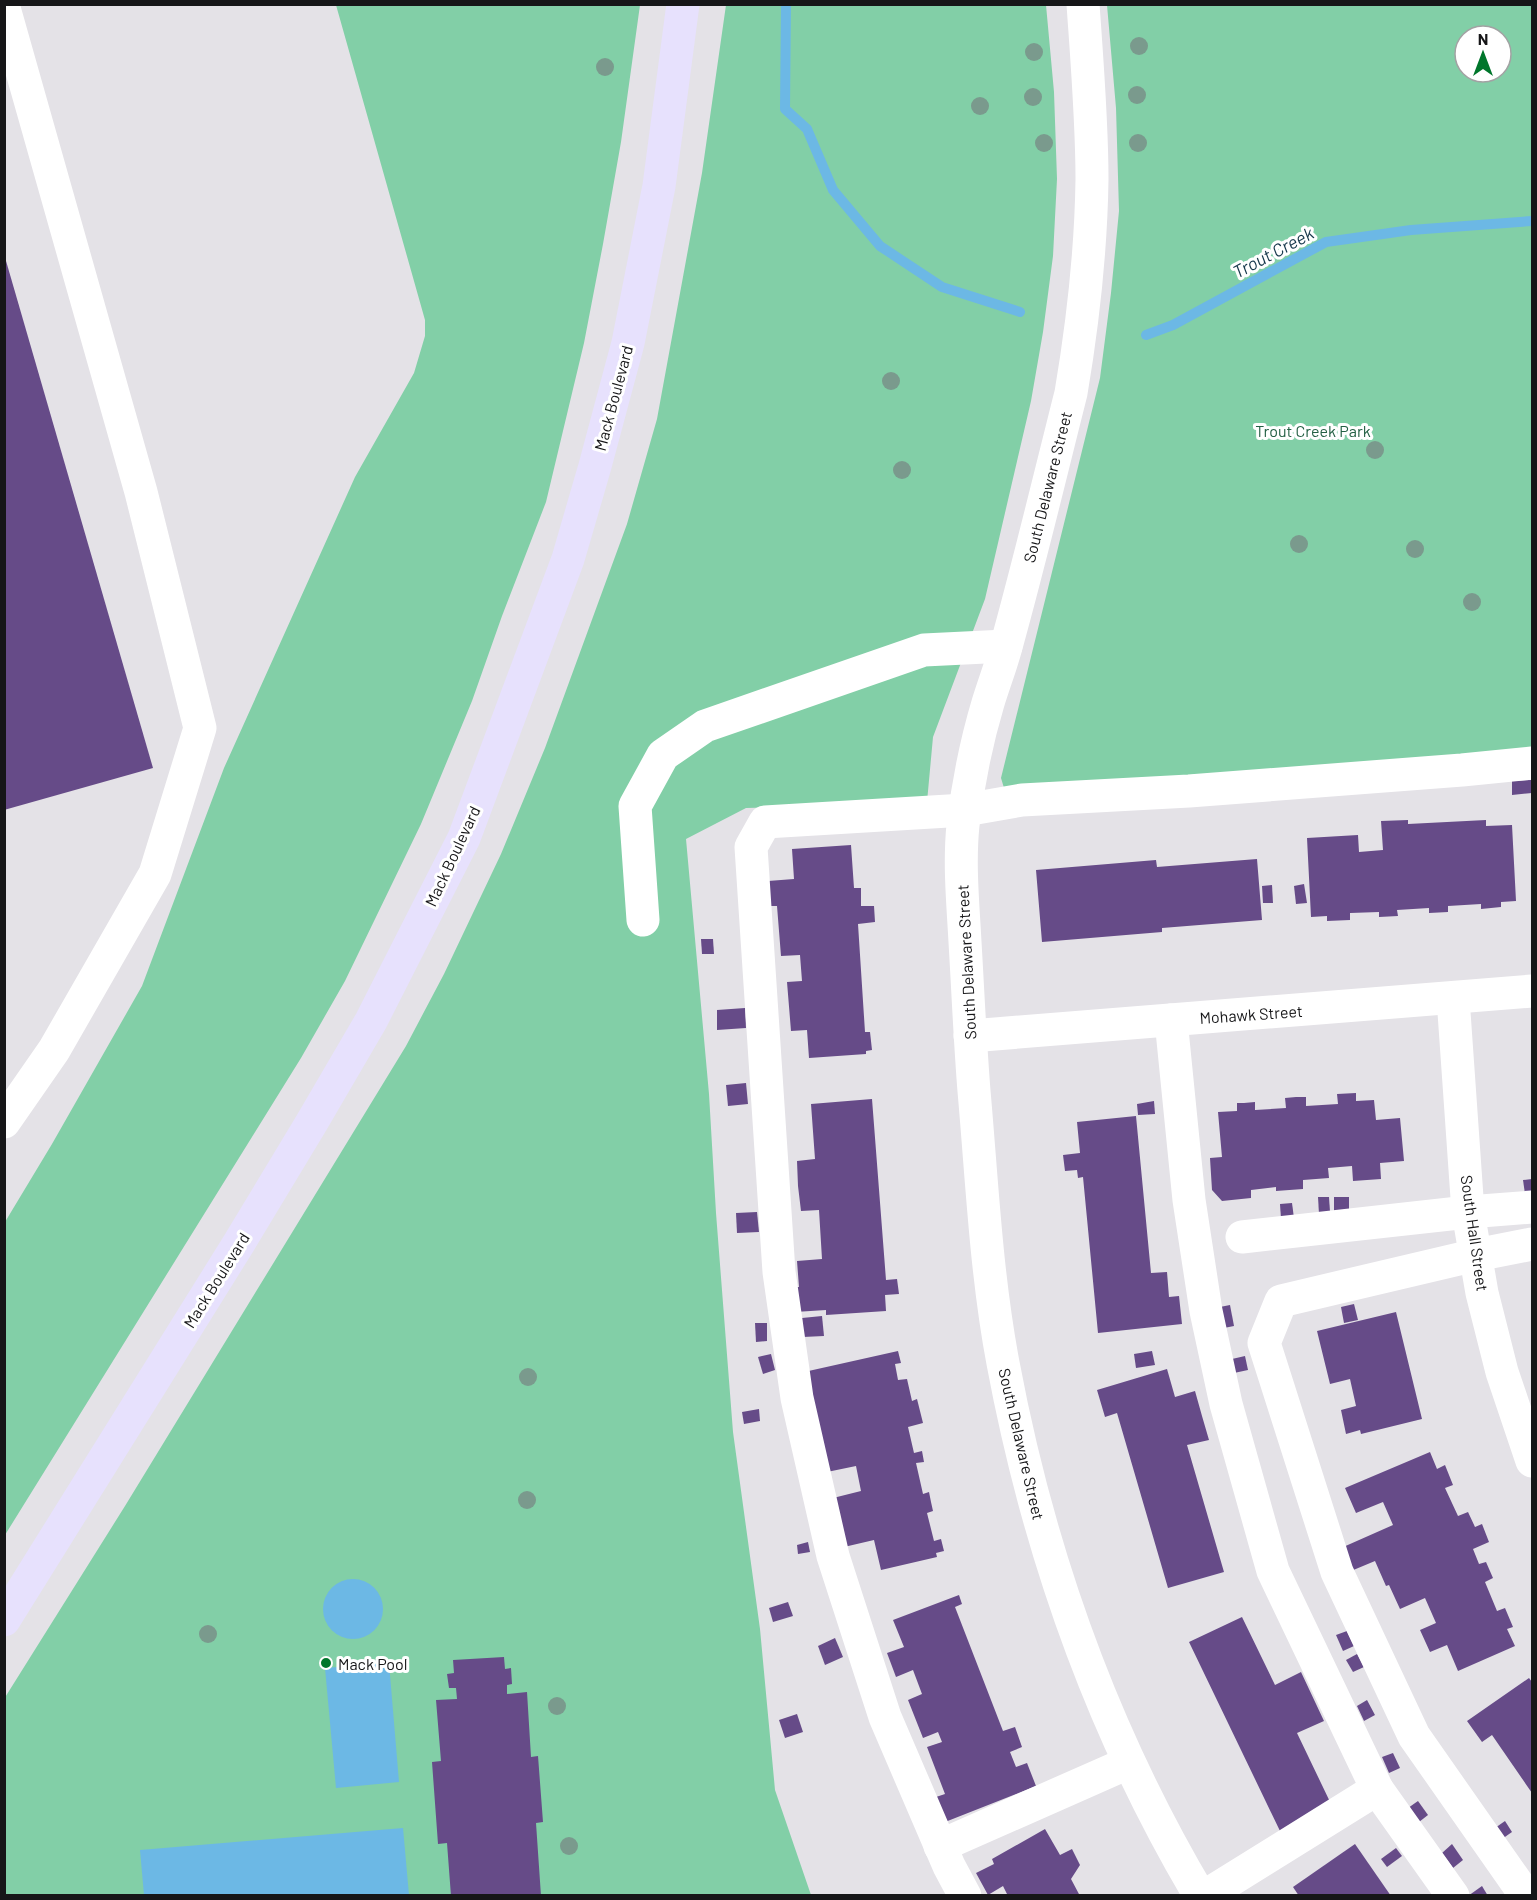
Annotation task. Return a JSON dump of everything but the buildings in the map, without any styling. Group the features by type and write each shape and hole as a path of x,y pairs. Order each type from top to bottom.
{"main road":[{"name":"Mack Boulevard","path":"4,1620 312,1122 371,1021 464,838 568,559 622,366 658,186 683,4"}],"street":[{"name":"South Delaware Street","path":"1083,4 1092,179 1088,265 1078,355 1071,393 1006,646 987,705 970,775 963,829 962,883 970,1036 988,1254 1002,1360 1024,1464 1053,1567 1088,1668 1128,1762 1173,1850 1200,1896"},
{"path":"4,8 141,492 201,728 155,874 54,1050 4,1122"},
{"path":"644,920 635,806 663,755 705,726 924,650 1006,646"},
{"path":"965,1896 940,1846 885,1717 837,1566 797,1398 779,1272 751,847 765,822 966,810 1022,800 1189,790 1533,763"},
{"name":"Mohawk Street","path":"970,1036 1533,992"},
{"name":"South Hall Street","path":"1453,998 1468,1212 1482,1293 1502,1372 1533,1461"},
{"path":"1171,1020 1189,1200 1206,1311 1226,1404 1273,1571 1377,1789 1453,1896"},
{"path":"1242,1237 1533,1207"},
{"path":"1526,1896 1414,1736 1337,1572 1264,1343 1281,1301 1476,1255 1533,1244"},
{"path":"940,1846 1128,1762"},
{"path":"1205,1896 1377,1789"}],"green space":[{"path":"336,5 640,5 621,142 584,343 546,502 472,701 421,824 345,981 301,1058 5,1535 5,1222 142,986 224,768 355,477 414,373 425,336 425,320"},
{"path":"726,5 1046,5 1054,92 1057,179 1053,256 1031,401 985,599 933,737 927,802 746,808 686,839 709,1094 733,1432 760,1629 775,1790 811,1895 5,1895 4,1699 125,1506 406,1046 444,974 501,854 545,748 627,524 657,419 702,173"},
{"name":"Trout Creek Park","path":"1107,5 1532,5 1532,750 1004,788 1001,778 1100,378 1119,211 1116,108"}],"water":[{"path":"347,1579 359,1579 370,1584 378,1592 383,1609 381,1621 370,1634 359,1639 347,1639 336,1634 328,1626 323,1615 323,1603 328,1592 336,1584"},
{"path":"389,1663 399,1782 336,1788 325,1668"},
{"path":"403,1828 409,1895 144,1895 140,1850"}],"waterway":[{"name":"Trout Creek","path":"786,4 785,109 807,129 833,190 880,246 942,287 1020,312"},
{"name":"Trout Creek","path":"1146,335 1173,325 1326,242 1411,230 1532,221"}],"place":[{"name":"Mack Pool","path":"326,1663"}]}
